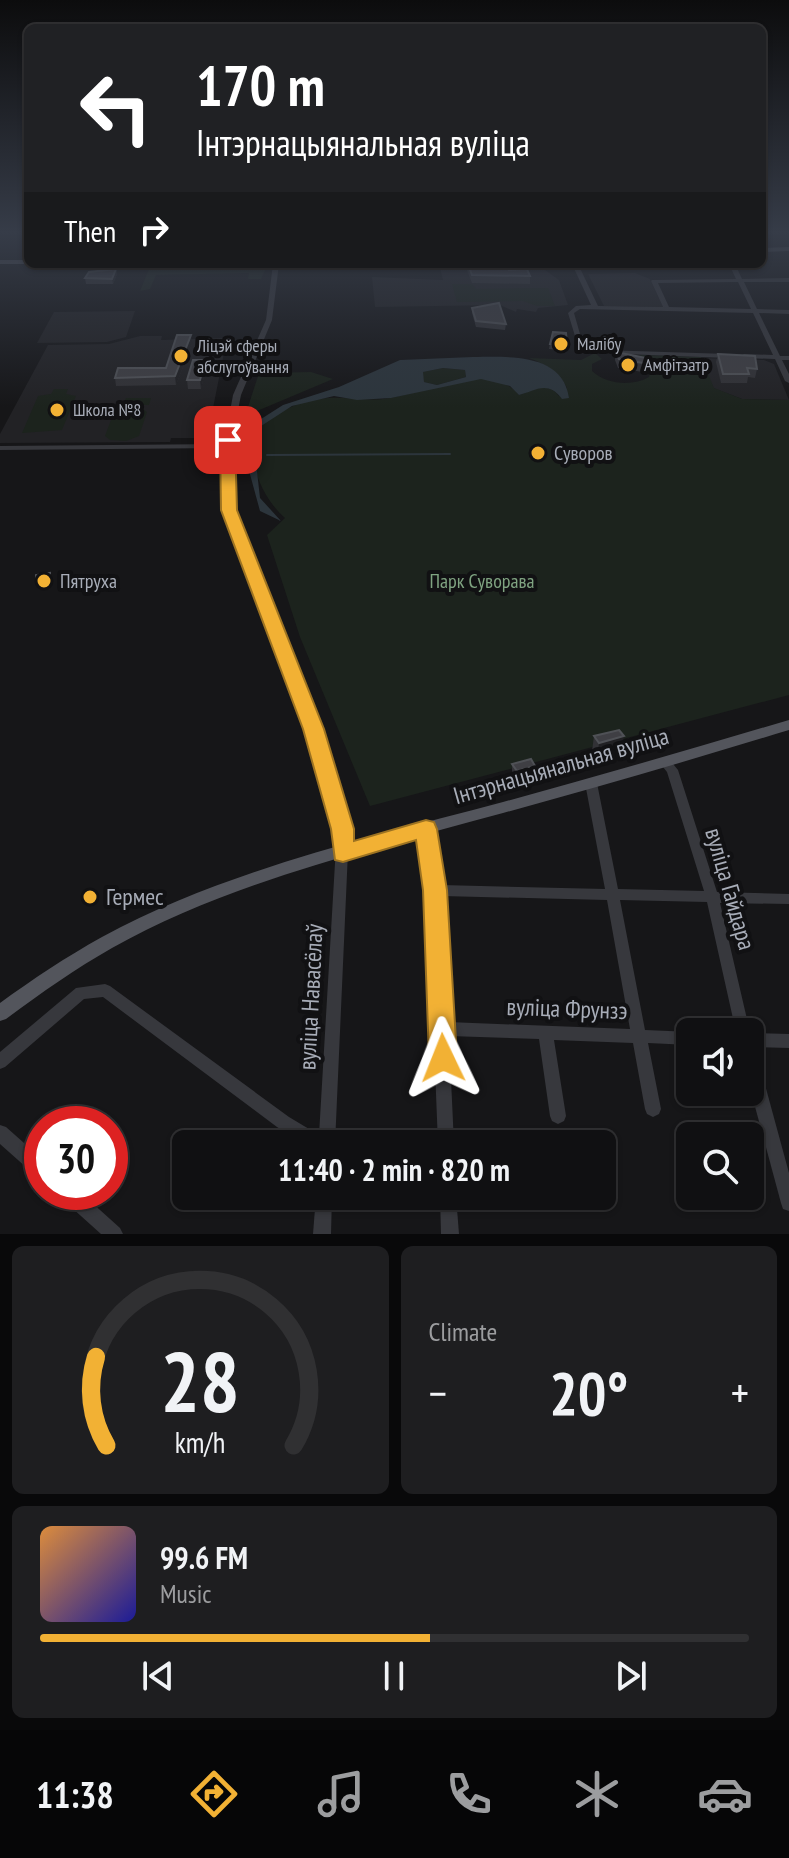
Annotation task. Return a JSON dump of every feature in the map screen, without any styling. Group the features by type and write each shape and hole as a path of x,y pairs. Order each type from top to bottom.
{"main road":[{"name":"Інтэрнацыянальная вуліца","path":"0,1013 56,971 136,926 198,900 343,853 789,725"}],"street":[{"name":"вуліца Навасёлаў","path":"273,292 269,320 237,395 227,446 229,510 314,729 343,829 328,1130"},
{"path":"588,292 595,307"},
{"path":"659,292 667,309"},
{"path":"746,292 789,381"},
{"path":"789,312 595,307 574,308 571,313 577,335 600,352 789,358"},
{"path":"0,448 227,446"},
{"name":"вуліца Гайдара","path":"665,762 672,770 712,897 740,1018"},
{"path":"591,783 653,1109"},
{"path":"426,829 435,890 446,1130"},
{"path":"435,890 789,899"},
{"path":"0,1062 81,993 105,990 296,1130"},
{"name":"вуліца Фрунзэ","path":"442,1029 676,1037"},
{"path":"546,1033 558,1116"},
{"path":"764,1040 789,1041"},
{"path":"763,1106 789,1203"},
{"path":"0,1133 24,1154"},
{"path":"87,1210 114,1234"},
{"path":"322,1234 323,1210"},
{"path":"449,1210 450,1234"}],"shaded area":[{"path":"373,292 563,292 568,305 538,308 536,312 517,309 516,312 500,305 375,307"},
{"path":"597,292 656,292 663,307 604,306"},
{"path":"135,311 126,337 107,342 37,343 54,312"},
{"path":"140,336 162,336 161,340 227,338 207,438 171,438 170,442 0,443 0,434 48,345 109,344"},
{"path":"487,357 532,360 556,372 565,383 569,398 562,399 546,388 519,395 510,386 481,379 391,398 357,400 334,396 292,406 258,428 253,436 260,498 281,521 260,511 248,467 247,428 283,405 339,387 400,360","holes":["443,368 465,370 466,377 437,385 424,382 423,372"]},
{"path":"701,358 764,360 774,364 789,400 742,399 713,388"}],"green space":[{"path":"454,292 549,292 555,306 537,306 523,301 457,302"},
{"name":"Парк Суворава","path":"595,353 602,359 592,364 592,371 612,381 627,383 649,377 650,370 632,360 641,355 701,357 714,388 742,399 789,400 789,695 370,806 300,637 267,535 285,518 269,500 258,479 252,443 254,431 279,413 308,401 390,398 471,380 497,381 519,395 544,388 559,396 567,388 560,377 529,358 581,360"},
{"path":"443,368 465,370 466,377 437,385 424,382 422,372"},
{"path":"311,372 333,379 245,416 259,373"},
{"path":"54,389 68,389 66,394 76,396 62,430 22,433 38,396 51,394"},
{"path":"126,398 151,398 149,405 138,405 147,412 139,436 126,441 110,440 105,436 114,412 126,406 123,405"}],"building":[{"path":"499,303 506,324 476,321 472,308"},
{"path":"553,332 566,333 567,345 550,344"},
{"path":"177,335 191,335 175,376 115,378 118,368 166,368"},
{"path":"616,352 651,359 650,364 619,359"},
{"path":"718,354 755,356 757,369 747,368 749,374 723,374"},
{"path":"193,360 205,360 200,380 187,380"},
{"path":"50,573 50,580 36,582 36,575"},
{"path":"619,730 624,736 599,743 594,736"},
{"path":"531,759 535,766 517,771 512,764"}],"waterway":[{"path":"267,455 450,454"}],"place":[{"name":"Малібу","path":"561,344"},
{"name":"Ліцэй сферы абслугоўвання","path":"181,356"},
{"name":"Амфітэатр","path":"628,365"},
{"name":"Школа №8","path":"57,410"},
{"name":"Суворов","path":"538,453"},
{"name":"Пятруха","path":"44,581"},
{"name":"Гермес","path":"90,897"}],"route":[{"path":"228,440 229,510 314,729 343,829 343,853 426,829 435,890 443,1058"}]}
